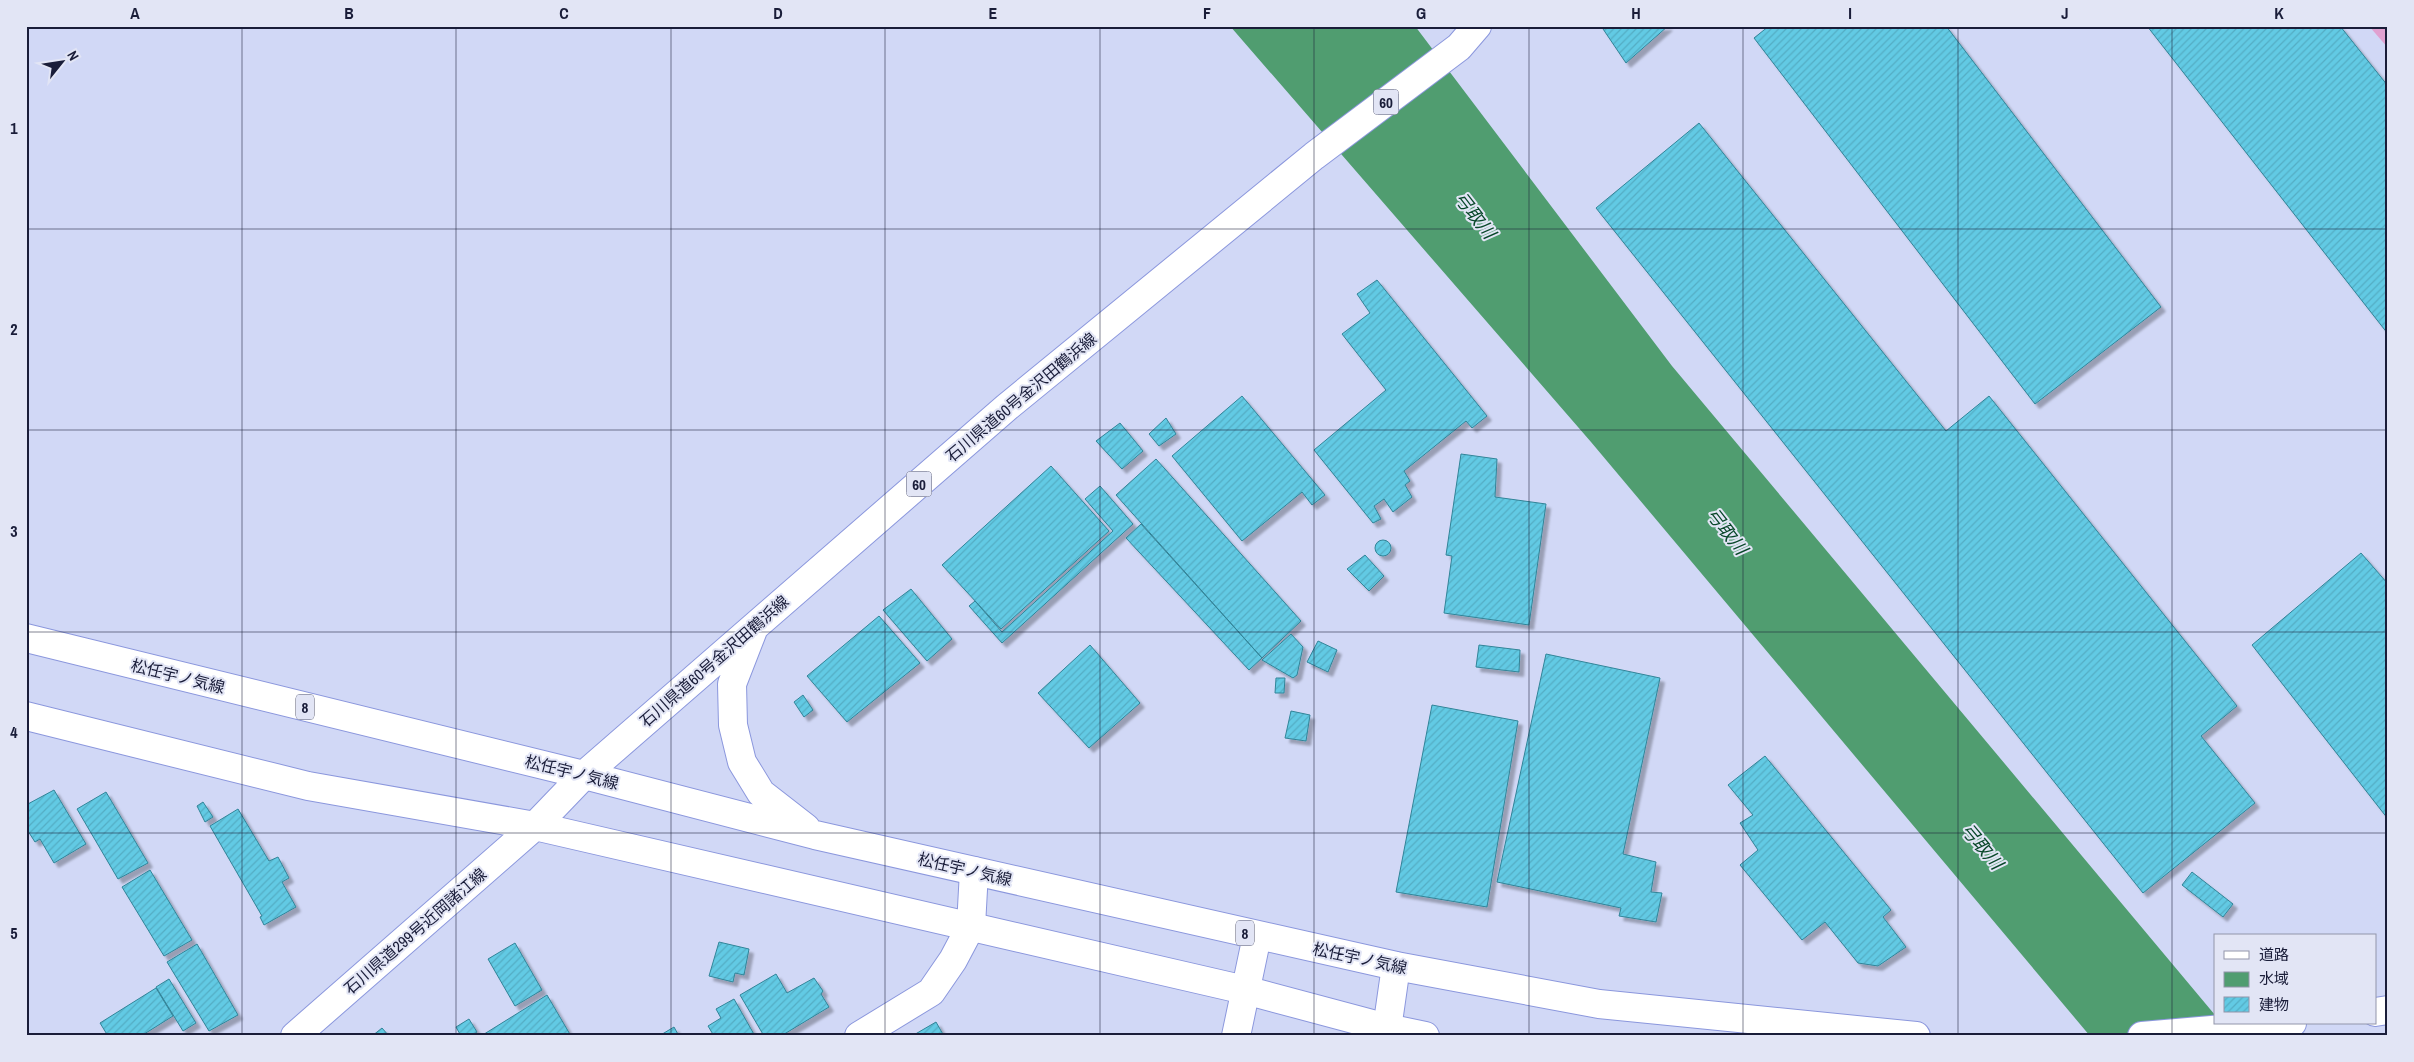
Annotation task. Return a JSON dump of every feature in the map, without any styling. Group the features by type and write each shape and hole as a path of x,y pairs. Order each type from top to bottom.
{"main road":[{"name":"石川県道60号金沢田鶴浜線","path":"535,826 584,775 1007,407 1314,156 1459,47 1477,26"},
{"path":"754,626 732,684 733,725 742,762 761,793 814,835"},
{"name":"松任宇ノ気線","path":"26,638 584,775 814,835 1396,966 1599,1004 1916,1036"},
{"path":"26,716 308,786 535,826 1245,990 1386,1032 1425,1036"},
{"name":"石川県道299号近岡諸江線","path":"295,1036 535,826"},
{"path":"859,1036 931,992 954,960 971,926 974,871"},
{"path":"1236,1036 1257,936"},
{"path":"1386,1032 1396,966"},
{"path":"2142,1036 2279,1025"}],"shaded area":[{"path":"2369,26 2388,26 2388,48"}],"water":[{"name":"弓取川","path":"1230,26 1415,26 1672,366 2214,1014 2214,1024 2232,1036 2090,1036 1591,442"}],"building":[{"path":"1601,26 1668,26 1626,63"},
{"path":"1769,26 1946,26 2161,307 2035,404 1754,38"},
{"path":"2147,26 2340,26 2388,86 2388,334"},
{"path":"1699,123 1946,431 1989,396 2237,706 2201,736 2255,803 2143,893 1596,208"},
{"path":"1377,280 1487,416 1472,428 1466,421 1404,471 1410,481 1405,485 1412,497 1393,512 1384,499 1374,506 1381,519 1373,523 1314,450 1386,390 1342,334 1370,313 1357,294"},
{"path":"1242,396 1325,495 1312,505 1302,492 1242,541 1172,456"},
{"path":"1166,418 1176,434 1159,446 1149,434"},
{"path":"1120,423 1143,451 1122,469 1096,441"},
{"path":"1461,454 1497,459 1495,497 1546,504 1529,625 1444,613 1452,556 1446,555"},
{"path":"1156,459 1301,621 1262,658 1116,495"},
{"path":"1051,466 1109,531 1001,629 942,565"},
{"path":"1100,486 1133,524 1002,643 969,606 975,601 1002,632 1113,531 1085,499"},
{"path":"1141,524 1262,658 1249,670 1126,538"},
{"path":"1380,540 1386,540 1391,545 1389,554 1380,556 1375,551 1375,545"},
{"path":"2361,553 2388,584 2388,819 2252,645"},
{"path":"1365,555 1384,576 1369,591 1347,569"},
{"path":"911,589 952,639 927,661 883,610"},
{"path":"879,616 920,663 847,722 807,676"},
{"path":"1291,634 1303,647 1297,675 1293,678 1262,660"},
{"path":"1318,641 1337,650 1328,672 1307,662"},
{"path":"1090,645 1140,703 1089,748 1038,693"},
{"path":"1479,645 1520,650 1519,672 1476,667"},
{"path":"1546,654 1660,678 1623,854 1656,862 1651,892 1662,893 1656,922 1619,916 1621,908 1497,882"},
{"path":"1276,678 1285,678 1284,693 1275,693"},
{"path":"803,695 813,710 804,717 794,702"},
{"path":"1432,705 1518,721 1487,907 1396,892"},
{"path":"1291,711 1310,715 1306,741 1285,738"},
{"path":"1765,756 1891,910 1883,917 1906,947 1878,966 1858,963 1825,922 1802,940 1740,865 1758,850 1740,823 1753,815 1728,785"},
{"path":"54,790 86,844 54,863 40,839 35,842 26,828 26,805"},
{"path":"106,792 148,863 118,879 77,809"},
{"path":"203,802 213,817 205,822 197,806"},
{"path":"238,809 269,861 278,857 289,878 282,882 296,907 264,925 260,917 262,916 210,826"},
{"path":"150,870 192,940 164,956 122,887"},
{"path":"2192,872 2233,904 2223,917 2182,885"},
{"path":"719,942 749,949 744,975 735,973 733,982 709,976"},
{"path":"515,943 542,990 515,1006 488,959"},
{"path":"197,944 238,1015 209,1031 167,962"},
{"path":"776,974 787,993 814,978 823,991 821,994 829,1007 781,1036 764,1036 740,995"},
{"path":"169,979 196,1023 183,1031 156,987"},
{"path":"156,988 173,1016 141,1036 108,1036 100,1023"},
{"path":"547,995 571,1036 481,1036"},
{"path":"734,999 755,1036 714,1036 708,1026 721,1018 716,1009"},
{"path":"469,1019 477,1032 471,1036 461,1036 456,1027"},
{"path":"936,1022 944,1036 912,1036"},
{"path":"674,1027 679,1036 659,1036"},
{"path":"382,1028 389,1036 372,1036"}]}
